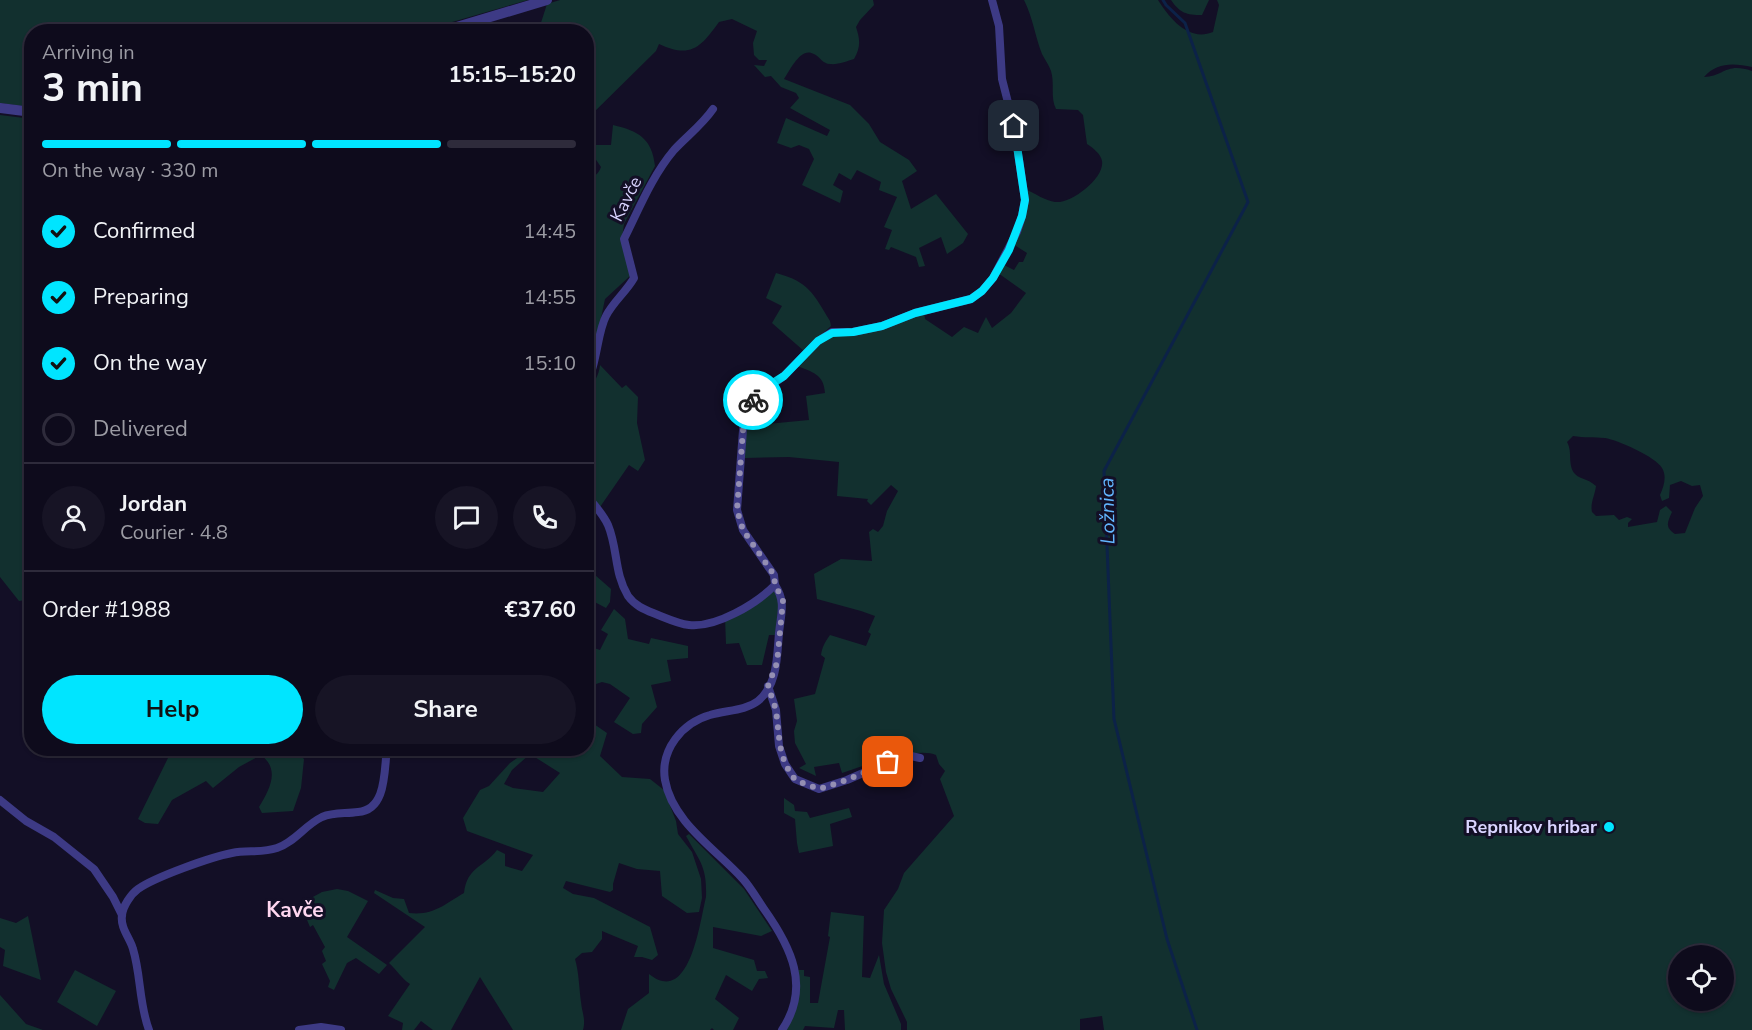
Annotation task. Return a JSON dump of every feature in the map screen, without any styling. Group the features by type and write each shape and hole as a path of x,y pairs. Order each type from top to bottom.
{"street":[{"path":"467,24 547,0"},
{"path":"782,1030 793,1012 795,999 794,970 788,946 744,880 686,821 671,798 665,782 664,767 668,750 690,725 710,715 758,701 768,686 777,663 783,600 775,585 774,575 743,530 737,510 744,417 754,398 784,376 818,341 832,333 853,332 882,326 915,313 971,299 982,291 993,278 1017,232 1025,200 1014,126 1002,79 999,26 992,0"},
{"path":"0,108 24,111"},
{"name":"Kavče","path":"594,362 606,316 634,278 624,239 661,168 675,149 713,109"},
{"path":"594,506 607,524 612,538 616,569 635,606 689,625 708,625 726,618 768,592 775,585"},
{"path":"768,686 776,710 780,746 785,764 795,780 819,789 847,780 888,762 911,756 920,758"},
{"path":"122,915 127,901 137,889 153,881 220,856 278,848 292,841 318,819 333,813 360,812 371,808 379,800 386,756"},
{"path":"0,800 26,821 54,837 94,869 113,897 122,915 123,927 133,950 148,1030"},
{"path":"299,1030 321,1028 341,1030"}],"green space":[{"path":"0,0 528,0 445,24 24,24 24,106 0,103"},
{"path":"560,0 873,0 874,5 856,27 859,43 854,59 830,64 825,63 814,54 805,53 796,60 784,79 850,105 869,124 880,142 909,160 917,171 902,181 911,209 936,194 968,234 963,243 947,254 941,237 919,248 925,266 919,267 916,257 891,247 889,250 885,249 892,230 884,227 897,197 879,190 881,182 857,170 851,180 839,173 833,185 843,191 840,203 802,185 814,159 809,149 799,145 791,148 777,143 786,118 827,136 830,130 790,108 799,98 796,93 781,87 771,76 765,77 754,65 764,66 767,60 759,60 754,55 753,43 757,31 732,19 719,22 707,38 694,48 679,50 659,44 656,51 594,112 594,24 541,24 547,4"},
{"path":"1024,0 1158,0 1181,27 1196,34 1204,34 1213,32 1219,5 1217,0 1752,0 1752,67 1720,66 1704,77 1736,68 1752,71 1752,1030 1104,1030 1102,1016 1080,1019 1080,1030 907,1030 907,1022 891,989 886,972 882,943 884,910 898,889 904,873 954,816 940,779 945,771 936,755 916,753 890,758 842,773 839,763 814,767 816,776 799,768 806,764 795,743 794,731 797,721 794,699 815,694 825,658 821,655 825,642 830,635 866,646 871,634 868,632 875,616 817,599 814,574 841,559 872,561 869,532 873,529 878,532 883,526 887,511 898,491 891,485 871,505 868,499 837,496 839,462 789,457 745,458 747,427 757,398 757,425 809,420 806,396 825,393 824,387 820,378 797,366 828,336 924,311 925,319 952,337 964,327 978,333 986,317 992,328 1011,313 1026,293 998,273 1004,265 1014,270 1019,262 1023,262 1027,253 1013,244 1025,189 1044,199 1062,202 1086,189 1093,182 1101,168 1102,161 1094,149 1087,144 1083,115 1078,110 1056,109 1053,100 1051,71 1042,54","holes":["1573,436 1611,439 1652,459 1662,468 1665,478 1660,495 1662,501 1669,498 1670,485 1681,481 1692,486 1700,485 1703,496 1695,508 1685,533 1675,534 1668,527 1672,512 1666,506 1660,510 1657,522 1628,527 1632,519 1627,517 1619,520 1614,515 1596,516 1592,512 1596,486 1577,476 1571,467 1567,442"]},
{"path":"1171,0 1209,0 1202,15 1184,12 1177,8"},
{"path":"0,115 24,118 24,600 19,601 0,577"},
{"path":"613,125 630,130 647,142 655,166 624,224 622,238 631,275 605,299 596,342 594,342 594,176 601,167 594,157 594,136 595,145 611,145"},
{"path":"776,273 796,280 809,290 830,321 831,326 804,351 772,323 782,306 766,298"},
{"path":"600,365 622,388 626,385 638,397 637,423 645,460 638,471 629,465 600,507 594,499 594,381"},
{"path":"594,574 611,589 610,602 606,608 594,602"},
{"path":"773,591 778,594 779,602 775,635 769,635 762,665 747,665 739,643 726,644 725,617"},
{"path":"614,609 625,619 628,639 649,644 651,638 688,646 688,658 667,660 671,681 651,685 657,707 642,724 641,733 633,734 614,722 630,698 610,684 602,682 594,685 594,648 600,650 608,634 601,630"},
{"path":"594,724 607,733 600,756 622,777 650,779 664,790 676,821 678,834 692,852 701,879 702,898 699,912 687,913 662,896 660,871 637,869 619,863 613,890 610,892 566,881 563,888 573,894 594,898 650,927 658,955 652,960 634,957 638,946 602,931 602,939 592,952 582,953 575,959 584,1019 583,1030 513,1030 480,977 451,1030 433,1030 421,1021 414,1030 402,1030 403,1023 388,1016 410,984 389,963 425,927 374,893 375,890 393,898 404,899 409,913 425,913 464,893 468,878 497,850 505,854 505,866 522,871 533,855 467,831 463,818 480,790 489,786 510,763 520,756 528,756 512,770 504,784 513,788 543,792 560,773 533,756 594,756"},
{"path":"170,756 259,756 239,767 213,788 206,781 172,800 158,824 145,823 138,819"},
{"path":"262,756 301,756 304,759 301,788 293,811 262,813 259,807 269,787 272,774 267,761"},
{"path":"784,798 794,805 795,811 807,812 810,818 849,808 852,817 830,824 833,846 799,853 795,819 784,813"},
{"path":"689,834 744,889 772,931 761,936 713,927 713,948 754,960 757,971 765,971 768,978 759,979 752,991 726,975 715,999 739,1018 733,1030 714,1030 712,1028 710,1030 621,1030 628,1009 649,993 649,974 663,981 674,979 691,957 706,897 706,887 702,865 686,836"},
{"path":"337,889 348,891 368,901 347,937 387,965 379,974 356,958 347,963 334,990 328,987 330,981 322,964 326,961 322,951 325,947 313,925 310,927 305,915 316,905 311,898 322,892"},
{"path":"831,912 864,916 862,977 870,978 879,955 884,984 901,1024 901,1030 845,1030 844,1010 838,1010 834,1028 805,1026 803,1030 785,1030 798,970 804,970 804,976 810,977 810,1003 818,1003 830,937 828,936"},
{"path":"28,916 41,980 3,966 5,950 0,947 0,918 16,923"},
{"path":"75,970 116,991 97,1026 57,1002"},
{"path":"0,995 26,1024 43,1030 0,1030"}],"waterway":[{"name":"Ložnica","path":"1163,0 1185,23 1248,202 1104,471 1114,719 1167,939 1197,1030"}],"way so far":[{"path":"753,400 744,417 737,510 743,530 774,575 775,585 783,600 777,663 768,686 776,710 780,746 785,764 795,780 819,789 847,780 888,762"}],"place":[{"name":"Repnikov hribar","path":"1609,827"}],"district":[{"name":"Kavče","path":"295,910"}],"route":[{"path":"753,400 765,388 784,376 818,341 832,333 853,332 882,326 915,313 971,299 982,291 993,278 1009,250 1022,216 1025,200 1014,126"}]}
